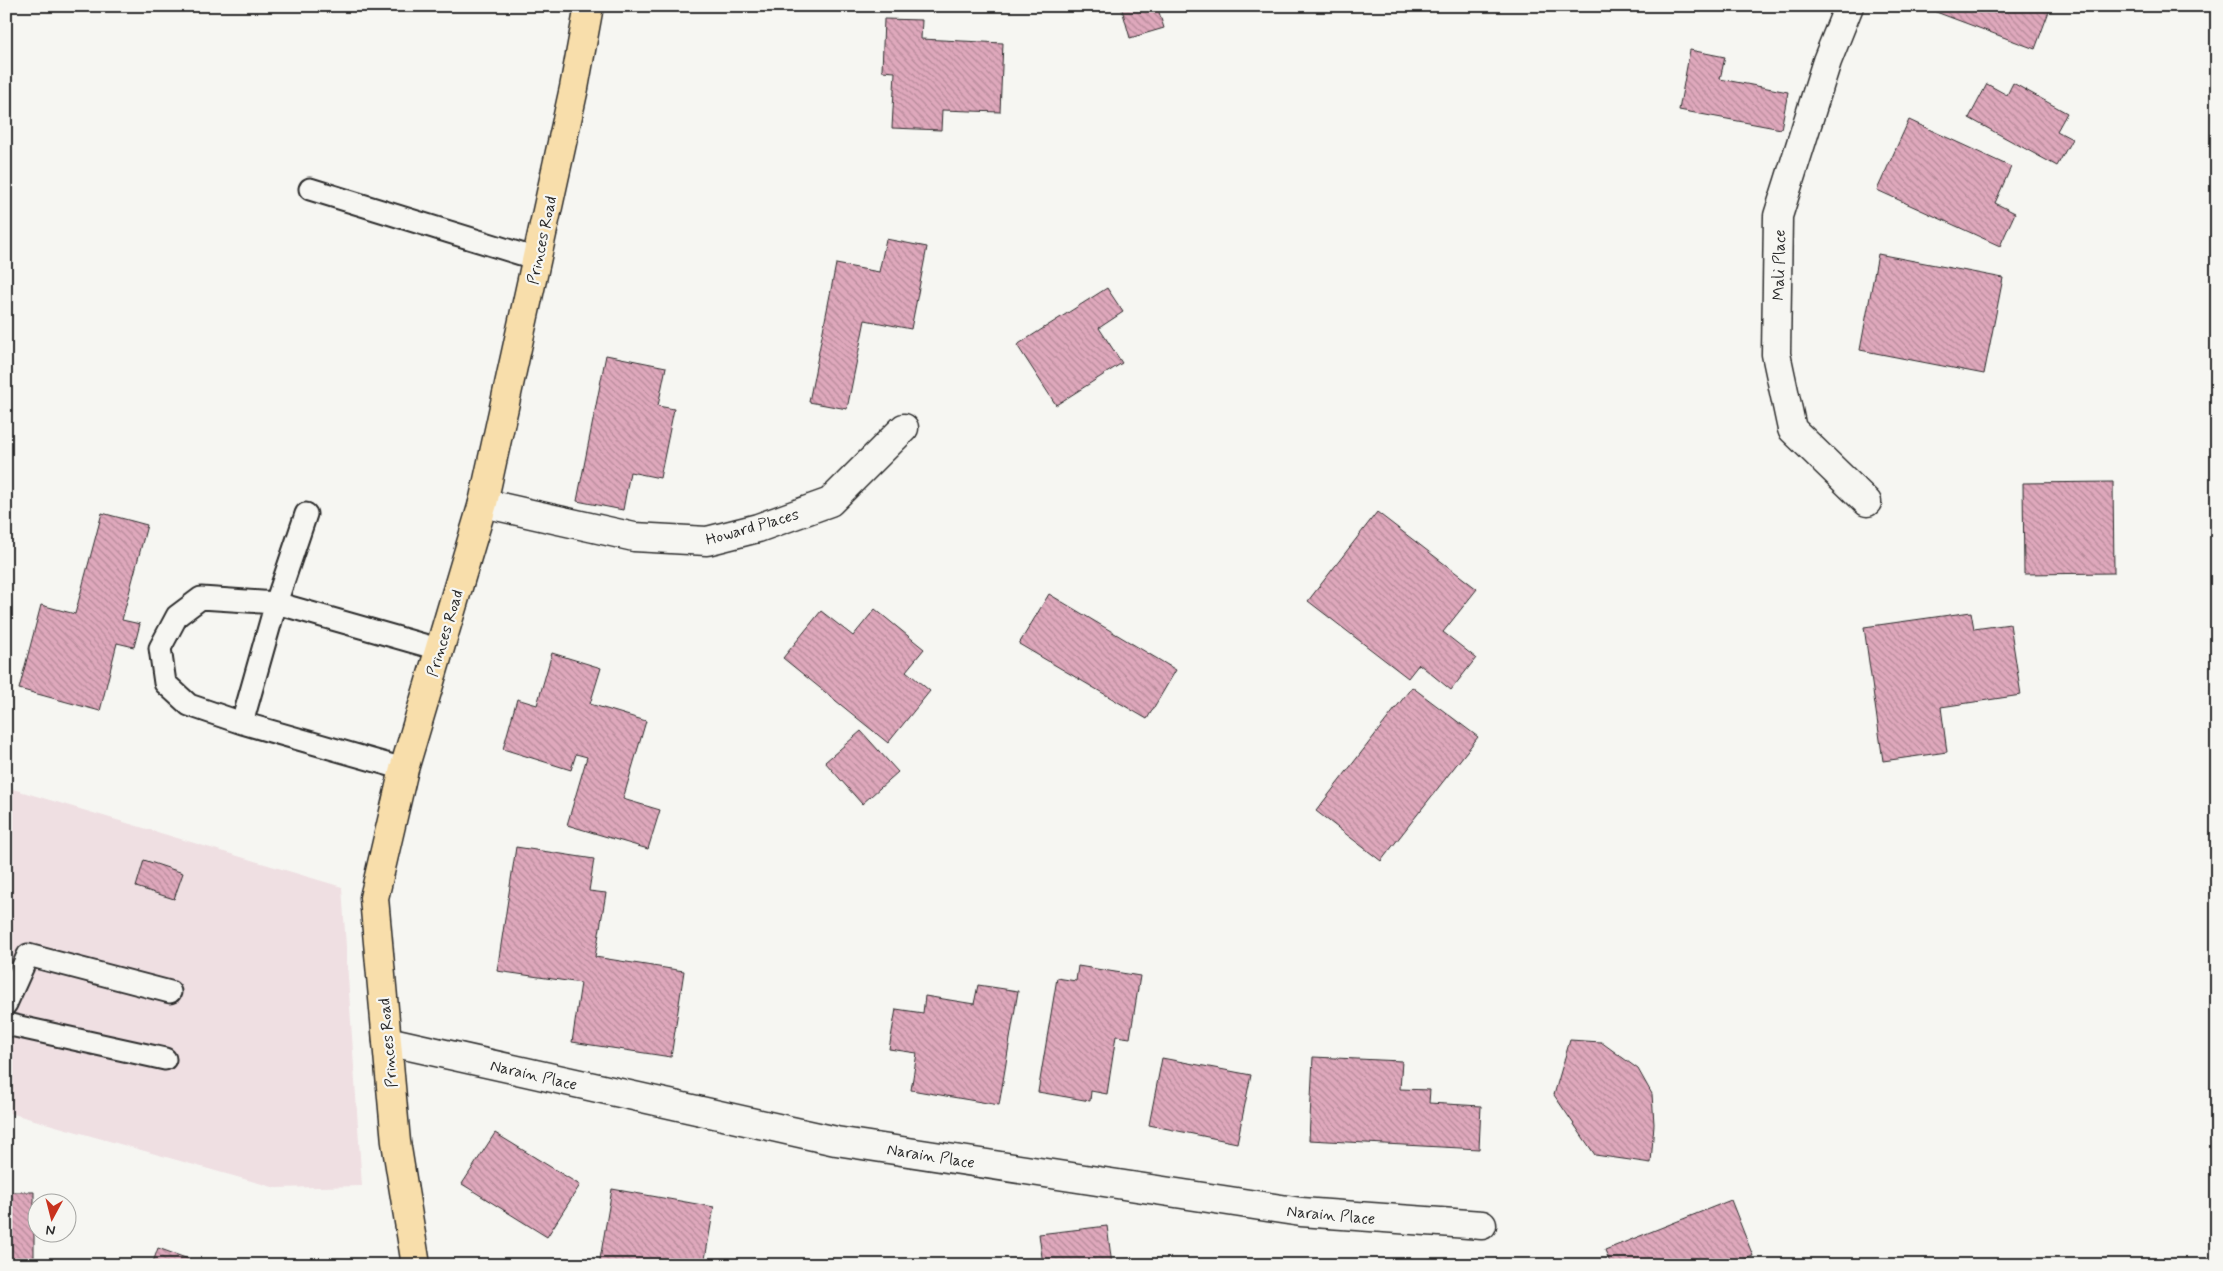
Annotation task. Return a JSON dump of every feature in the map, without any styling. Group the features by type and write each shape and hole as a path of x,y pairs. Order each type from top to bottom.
{"main road":[{"name":"Princes Road","path":"416,1265 396,1142 374,898 404,769 483,503 574,88 589,6"}],"street":[{"name":"Mali Place","path":"1849,6 1828,60 1778,216 1776,354 1792,429 1867,502"},
{"name":"Howard Places","path":"483,503 634,537 707,541 758,528 830,502 904,428"},
{"name":"Narain Place","path":"387,1041 836,1141 1301,1212 1482,1225"}],"lane":[{"path":"310,189 537,259"},
{"path":"242,723 276,602 306,514"},
{"path":"404,769 242,723 189,705 165,683 160,648 177,616 201,598 276,602 438,650"},
{"path":"6,1004 28,954 170,992"},
{"path":"6,1024 165,1059"}],"shaded area":[{"path":"6,787 342,887 362,1186 276,1188 6,1112"}],"building":[{"path":"1121,6 1157,6 1164,28 1130,38"},
{"path":"1920,6 2051,6 2035,49"},
{"path":"884,19 922,20 921,39 1003,43 1000,112 942,110 941,130 892,128 895,72 882,71"},
{"path":"1690,50 1725,57 1720,79 1788,92 1781,129 1679,110"},
{"path":"2013,83 2067,113 2057,131 2072,139 2057,166 1969,118 1987,84 2007,95"},
{"path":"1909,120 2011,167 1995,203 2015,213 2000,246 1877,190"},
{"path":"886,239 927,247 911,329 865,320 847,409 809,402 836,264 879,272"},
{"path":"1878,254 2003,278 1984,374 1860,350"},
{"path":"1107,288 1123,312 1099,328 1122,363 1056,405 1017,345"},
{"path":"606,355 666,367 658,406 674,409 660,478 630,472 623,510 577,501"},
{"path":"2113,482 2114,573 2024,574 2023,483"},
{"path":"1377,512 1477,589 1443,632 1476,658 1451,690 1419,664 1408,678 1308,601"},
{"path":"102,513 147,525 122,620 140,624 134,647 117,643 100,711 19,689 41,605 75,614"},
{"path":"1049,594 1176,670 1147,719 1019,644"},
{"path":"875,609 924,649 906,671 930,691 888,743 783,658 821,611 853,636"},
{"path":"1971,612 1974,629 2010,624 2021,695 1941,707 1947,752 1883,761 1864,627"},
{"path":"552,653 601,668 590,704 646,721 623,799 660,810 648,849 567,825 587,757 576,754 571,770 503,749 517,699 537,705"},
{"path":"1412,687 1478,737 1381,861 1316,811"},
{"path":"861,731 898,772 862,804 825,762"},
{"path":"516,847 594,859 589,891 606,893 595,957 684,971 671,1057 572,1042 581,983 497,971"},
{"path":"144,860 183,873 174,899 136,887"},
{"path":"1078,966 1140,976 1130,1038 1116,1036 1107,1094 1091,1091 1090,1101 1038,1092 1057,978 1076,981"},
{"path":"978,985 1018,991 999,1105 911,1090 917,1053 889,1049 896,1009 923,1013 925,996 974,1004"},
{"path":"1570,1040 1601,1042 1638,1069 1652,1094 1654,1124 1651,1163 1595,1155 1554,1095"},
{"path":"1313,1057 1402,1061 1400,1089 1430,1090 1429,1103 1481,1106 1479,1149 1309,1140"},
{"path":"1162,1058 1251,1075 1237,1143 1149,1125"},
{"path":"495,1133 580,1185 547,1237 462,1184"},
{"path":"612,1189 714,1207 704,1265 599,1265"},
{"path":"6,1192 34,1192 34,1194 28,1194 28,1244 34,1244 34,1265 6,1265"},
{"path":"1731,1200 1753,1256 1731,1265 1611,1265 1605,1250"},
{"path":"1107,1226 1112,1265 1043,1265 1039,1234"},
{"path":"158,1248 205,1265 152,1265"}]}
